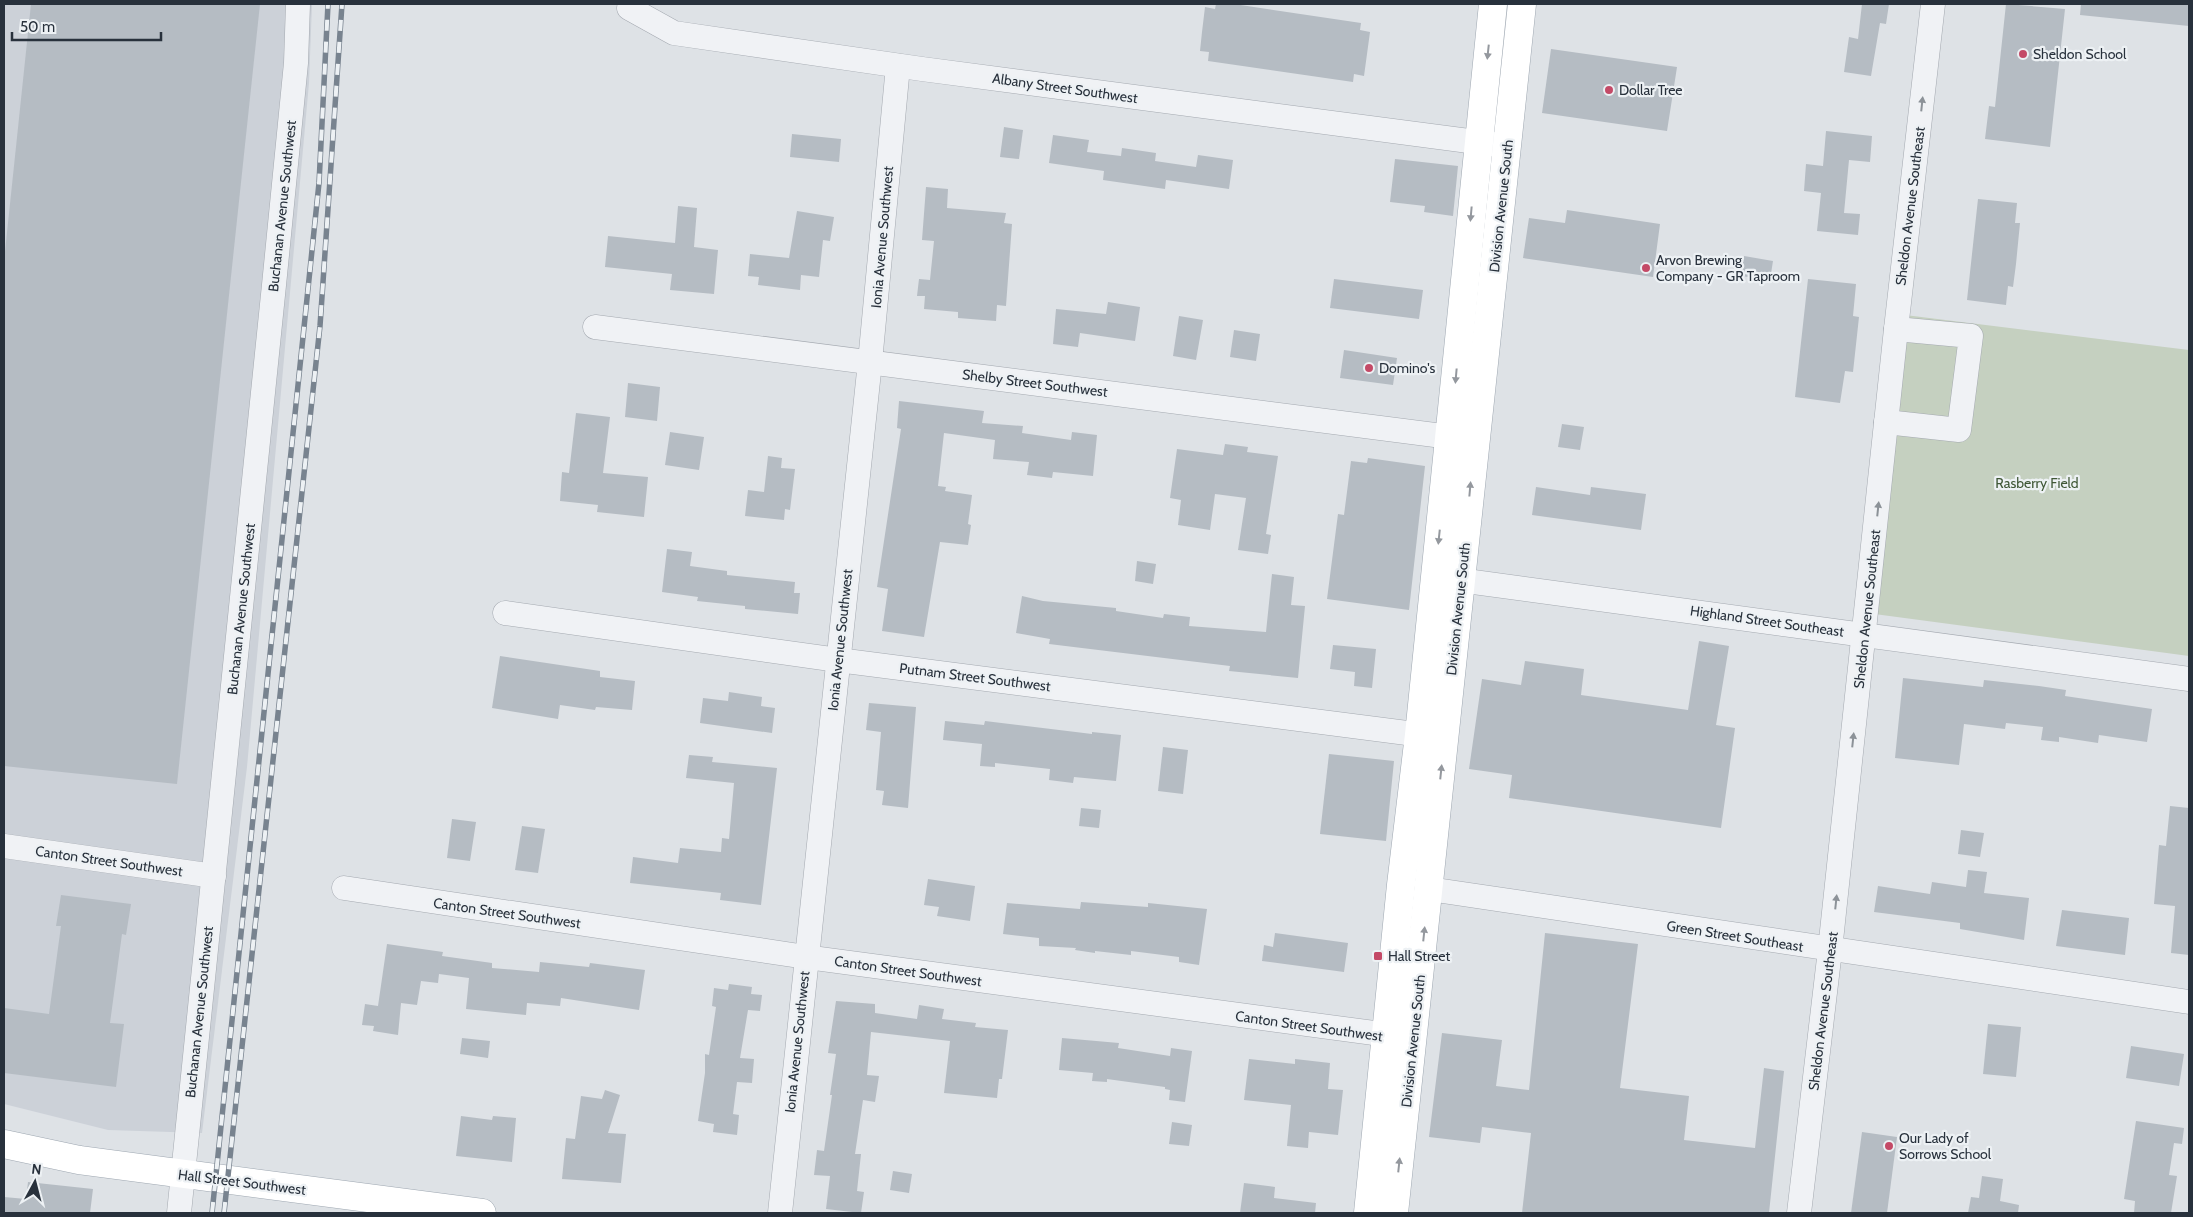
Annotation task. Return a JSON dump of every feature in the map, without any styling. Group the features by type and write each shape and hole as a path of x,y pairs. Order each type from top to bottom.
{"main road":[{"name":"Division Avenue South","path":"1394,1213 1400,1037 1401,885 1432,737 1461,580 1463,439 1478,143 1493,4"},
{"name":"Division Avenue South","path":"1368,1213 1429,889 1434,577 1463,439 1507,146 1522,4"},
{"name":"Hall Street Southwest","path":"4,1144 79,1160 182,1175 482,1213"}],"street":[{"name":"Buchanan Avenue Southwest","path":"179,1213 296,63 298,4"},
{"name":"Sheldon Avenue Southeast","path":"1799,1213 1830,950 1896,329 1933,4"},
{"name":"Albany Street Southwest","path":"629,8 674,33 898,66 1507,146"},
{"name":"Ionia Avenue Southwest","path":"780,1213 870,362 898,66"},
{"name":"Shelby Street Southwest","path":"595,327 1463,439"},
{"path":"1886,422 1959,430 1971,336 1896,329"},
{"name":"Highland Street Southeast","path":"1434,577 2189,679"},
{"name":"Putnam Street Southwest","path":"505,613 838,660 1432,737"},
{"name":"Canton Street Southwest","path":"4,846 214,876"},
{"name":"Canton Street Southwest","path":"344,888 806,957 1400,1037"},
{"name":"Green Street Southeast","path":"1429,889 2189,1002"}],"shaded area":[{"path":"4,4 312,4 309,83 247,767 202,1133 108,1130 4,1104"}],"green space":[{"name":"Rasberry Field","path":"1897,314 2189,350 2189,656 1867,613"}],"building":[{"path":"31,4 260,4 177,784 4,766 4,261"},
{"path":"1216,4 1234,4 1361,23 1360,30 1370,32 1364,76 1354,74 1353,82 1208,61 1209,52 1200,51 1205,7 1215,9"},
{"path":"1862,4 1889,4 1886,24 1880,23 1871,76 1844,72 1849,37 1858,39"},
{"path":"2006,4 2065,9 2050,147 1985,139 1989,106 1995,107"},
{"path":"2081,4 2189,4 2189,26 2080,15"},
{"name":"Dollar Tree","path":"1551,49 1677,67 1667,131 1542,113"},
{"path":"1004,127 1023,130 1019,159 1000,157"},
{"path":"1826,131 1872,136 1870,162 1849,160 1844,213 1860,214 1858,235 1817,231 1821,193 1804,191 1806,164 1823,166"},
{"path":"792,134 841,139 839,162 790,157"},
{"path":"1053,135 1089,140 1087,152 1121,156 1122,148 1156,153 1155,161 1196,167 1198,155 1233,160 1229,189 1166,180 1165,189 1103,180 1104,171 1049,163"},
{"path":"1395,159 1458,166 1453,216 1424,212 1425,206 1390,202"},
{"path":"926,187 948,189 947,208 1006,213 1004,223 1012,224 1006,306 997,305 996,321 958,318 958,312 924,309 925,296 917,296 919,279 930,280 934,241 922,240"},
{"path":"1978,199 2017,203 2015,223 2020,223 2016,264 2013,287 2008,286 2006,305 1967,300"},
{"path":"678,206 697,208 694,247 718,250 714,294 670,290 672,274 605,267 608,236 675,243"},
{"path":"1567,210 1660,224 1653,277 1523,258 1529,218 1565,223"},
{"path":"797,211 834,217 830,241 823,240 819,277 801,275 800,290 758,285 759,277 748,276 750,254 789,258"},
{"path":"1744,256 1773,261 1770,280 1741,276"},
{"path":"1334,279 1423,290 1419,319 1330,308"},
{"path":"1808,279 1856,284 1853,316 1859,317 1853,372 1845,371 1840,403 1795,397"},
{"path":"1108,302 1140,307 1135,341 1080,333 1078,347 1053,344 1056,309 1106,314"},
{"path":"1179,316 1203,320 1196,360 1173,356"},
{"path":"1234,330 1260,334 1256,361 1230,357"},
{"name":"Domino's","path":"1344,350 1397,358 1393,385 1340,378"},
{"path":"628,383 660,387 657,421 625,417"},
{"path":"899,401 984,411 982,423 1023,426 1022,433 1071,440 1072,432 1097,435 1093,476 1053,472 1052,478 1027,475 1029,462 993,459 995,440 944,433 938,486 946,487 945,491 972,495 968,524 971,525 968,545 940,542 924,637 882,631 888,589 877,587 901,429 897,428"},
{"path":"576,413 610,417 603,473 648,477 644,517 597,512 598,505 560,501 562,472 569,473"},
{"path":"1562,424 1584,427 1580,450 1558,447"},
{"path":"670,432 704,437 699,470 665,465"},
{"path":"1225,444 1248,447 1247,452 1278,456 1266,534 1271,535 1268,554 1238,550 1246,498 1215,494 1210,530 1178,525 1181,500 1170,498 1177,449 1223,455"},
{"path":"768,456 782,458 781,468 795,469 790,510 785,509 784,520 745,516 748,490 764,492"},
{"path":"1368,458 1425,466 1409,610 1327,599 1338,514 1344,515 1351,461 1367,463"},
{"path":"1536,487 1590,495 1591,487 1646,494 1641,530 1532,515"},
{"path":"667,549 692,552 690,566 727,571 727,575 795,582 794,593 800,593 798,614 745,609 745,606 697,601 698,597 662,592"},
{"path":"1137,561 1156,564 1153,584 1135,581"},
{"path":"1272,574 1294,577 1291,605 1305,606 1298,678 1229,671 1230,666 1049,644 1050,639 1016,633 1022,596 1043,601 1116,608 1116,611 1163,618 1164,614 1190,617 1189,626 1266,632"},
{"path":"1699,641 1729,646 1716,725 1735,728 1721,828 1509,798 1512,775 1469,769 1482,679 1521,685 1525,661 1584,669 1581,695 1688,710"},
{"path":"1333,645 1376,649 1372,688 1354,686 1355,672 1330,669"},
{"path":"500,656 600,671 600,677 635,681 632,710 596,707 595,710 560,705 558,719 492,708"},
{"path":"1903,678 1983,687 1984,680 2039,686 2066,690 2065,696 2152,709 2147,742 2099,735 2098,743 2059,737 2059,742 2041,740 2043,727 2006,723 2005,729 1964,724 1959,765 1895,758"},
{"path":"729,692 762,697 761,706 775,708 772,733 700,723 703,698 728,701"},
{"path":"869,703 916,707 908,808 882,805 884,791 876,790 881,732 866,730"},
{"path":"945,721 984,725 985,721 1092,734 1092,732 1121,735 1116,781 1074,777 1073,783 1049,780 1050,769 995,763 995,767 980,766 982,744 943,740"},
{"path":"1163,747 1188,750 1183,794 1158,791"},
{"path":"1329,754 1394,761 1386,841 1320,834"},
{"path":"689,755 713,757 712,762 777,768 761,905 720,900 721,893 630,883 633,857 678,863 680,848 721,852 722,838 729,839 734,783 686,778"},
{"path":"2170,806 2189,808 2189,955 2171,953 2175,906 2154,904 2159,845 2166,846"},
{"path":"1081,808 1101,810 1099,828 1079,826"},
{"path":"452,819 476,822 470,861 447,858"},
{"path":"522,826 545,829 538,873 515,870"},
{"path":"1961,830 1984,833 1980,857 1958,854"},
{"path":"1968,870 1987,872 1984,893 2029,898 2024,940 1960,929 1960,923 1874,912 1878,886 1930,894 1932,882 1966,887"},
{"path":"928,879 975,886 970,921 937,916 939,907 924,905"},
{"path":"61,895 131,904 126,935 122,934 110,1023 124,1024 116,1087 4,1073 4,1008 49,1014 61,926 56,926"},
{"path":"1081,902 1148,907 1148,903 1207,909 1199,965 1179,962 1179,957 1131,951 1131,955 1095,951 1095,953 1075,950 1076,948 1039,946 1039,938 1003,934 1007,903 1080,909"},
{"path":"2062,910 2129,918 2125,955 2056,946"},
{"path":"1275,933 1348,943 1344,972 1262,961 1264,945 1273,947"},
{"path":"1545,933 1638,944 1620,1088 1689,1096 1684,1140 1755,1148 1764,1068 1784,1071 1769,1213 1522,1213 1531,1133 1482,1127 1480,1143 1429,1137 1442,1033 1502,1040 1496,1086 1529,1090"},
{"path":"387,944 443,952 442,956 492,963 492,968 539,972 540,962 589,967 590,963 645,970 639,1010 561,998 560,1006 527,1003 526,1015 466,1009 469,978 439,974 438,983 421,981 417,1005 401,1003 398,1035 373,1031 374,1026 362,1025 365,1004 378,1006"},
{"path":"729,984 752,987 751,994 762,995 760,1011 748,1010 740,1058 754,1059 752,1083 737,1082 733,1114 739,1115 737,1135 713,1132 714,1124 698,1121 705,1073 705,1054 709,1055 716,1007 712,1006 714,988 728,990"},
{"path":"836,1001 875,1004 875,1013 917,1019 919,1005 944,1009 942,1019 976,1023 975,1027 1008,1030 1002,1079 999,1079 997,1098 944,1093 950,1041 871,1032 867,1075 879,1076 875,1102 863,1100 855,1154 861,1154 857,1191 864,1192 861,1213 826,1209 830,1176 814,1175 817,1150 824,1151 832,1095 830,1095 836,1054 828,1053"},
{"path":"1988,1024 2021,1027 2016,1077 1983,1074"},
{"path":"462,1038 490,1041 488,1058 460,1054"},
{"path":"1062,1038 1119,1043 1118,1048 1170,1056 1171,1048 1192,1051 1185,1102 1169,1100 1170,1090 1165,1089 1165,1087 1107,1079 1107,1082 1092,1081 1093,1073 1059,1070"},
{"path":"2131,1046 2184,1054 2179,1086 2126,1078"},
{"path":"1249,1059 1295,1064 1295,1059 1330,1063 1328,1089 1343,1090 1338,1135 1309,1132 1308,1148 1287,1146 1291,1105 1244,1100"},
{"path":"605,1090 620,1095 608,1133 626,1134 621,1183 562,1179 566,1138 575,1139 581,1096 602,1099"},
{"path":"461,1116 492,1120 493,1116 516,1118 512,1162 456,1156"},
{"path":"2136,1121 2184,1128 2182,1144 2174,1143 2169,1175 2177,1176 2171,1213 2134,1213 2135,1201 2124,1199"},
{"path":"1172,1122 1192,1125 1189,1146 1169,1144"},
{"path":"1862,1132 1897,1137 1887,1213 1851,1213"},
{"path":"893,1171 912,1174 909,1193 890,1190"},
{"path":"1982,1176 2003,1179 2000,1201 2019,1205 2018,1213 1968,1213 1971,1197 1979,1198"},
{"path":"28,1182 93,1189 90,1213 4,1213 4,1197 26,1199"},
{"path":"1244,1183 1275,1187 1274,1198 1316,1203 1315,1213 1240,1213"}],"railway":[{"path":"212,1213 319,183 328,4"},
{"path":"224,1213 320,326 342,4"}],"place":[{"name":"Sheldon School","path":"2023,54"},
{"name":"Dollar Tree","path":"1609,90"},
{"name":"Arvon Brewing Company - GR Taproom","path":"1646,268"},
{"name":"Domino's","path":"1369,368"},
{"name":"Hall Street","path":"1378,956"},
{"name":"Our Lady of Sorrows School","path":"1889,1146"}]}
